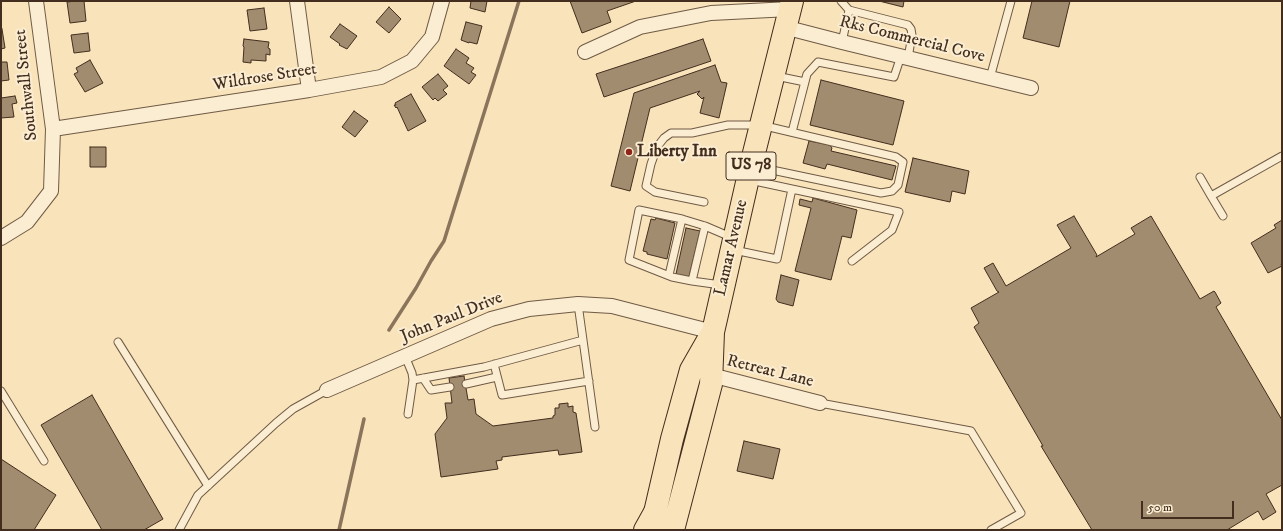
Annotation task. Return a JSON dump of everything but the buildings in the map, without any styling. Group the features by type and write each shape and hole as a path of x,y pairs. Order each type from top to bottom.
{"main road":[{"name":"Lamar Avenue","path":"673,530 711,384 713,332 788,12"},
{"name":"Lamar Avenue","path":"650,524 691,370 713,332"}],"street":[{"name":"Southwall Street","path":"1,238 27,222 51,191 53,129 36,1"},
{"path":"297,1 309,90"},
{"name":"Wildrose Street","path":"53,129 309,90 381,77 412,61 432,37 442,1"},
{"name":"Rks Commercial Cove","path":"585,52 640,27 711,13 788,12 842,42 1031,88"},
{"name":"John Paul Drive","path":"327,390 491,319 529,309 578,304 612,306 713,332"},
{"name":"Retreat Lane","path":"711,375 820,403"}],"lane":[{"path":"792,132 807,74 818,62 894,77 904,57 912,35 912,29 908,25 849,10 841,1"},
{"path":"990,78 1011,1"},
{"path":"842,42 849,10"},
{"path":"773,75 805,82"},
{"path":"704,202 655,192 646,186 657,147 664,138 672,133 692,133 728,124 761,125 896,157 903,162 898,185 892,191 881,193 750,172"},
{"path":"1211,196 1282,156"},
{"path":"750,172 792,189 899,212 892,230 852,261"},
{"path":"1200,177 1223,216"},
{"path":"724,285 692,281 669,275 629,260 639,210 682,219 705,226 733,244 777,259 792,189"},
{"path":"669,275 677,256 682,219"},
{"path":"692,281 699,243 705,226"},
{"path":"578,304 595,427"},
{"path":"413,380 494,364 583,340"},
{"path":"118,342 208,486"},
{"path":"405,356 412,373 413,380 408,414"},
{"path":"494,364 502,395 589,381"},
{"path":"466,384 497,377"},
{"path":"423,378 432,390 450,387"},
{"path":"179,530 198,495 284,416 293,409 327,390"},
{"path":"1,391 44,461"},
{"path":"820,403 971,431 1021,513 991,530"}],"waterway":[{"path":"389,330 444,241 519,1"},
{"path":"339,530 364,419"}],"place":[{"name":"Liberty Inn","path":"629,152"}]}
